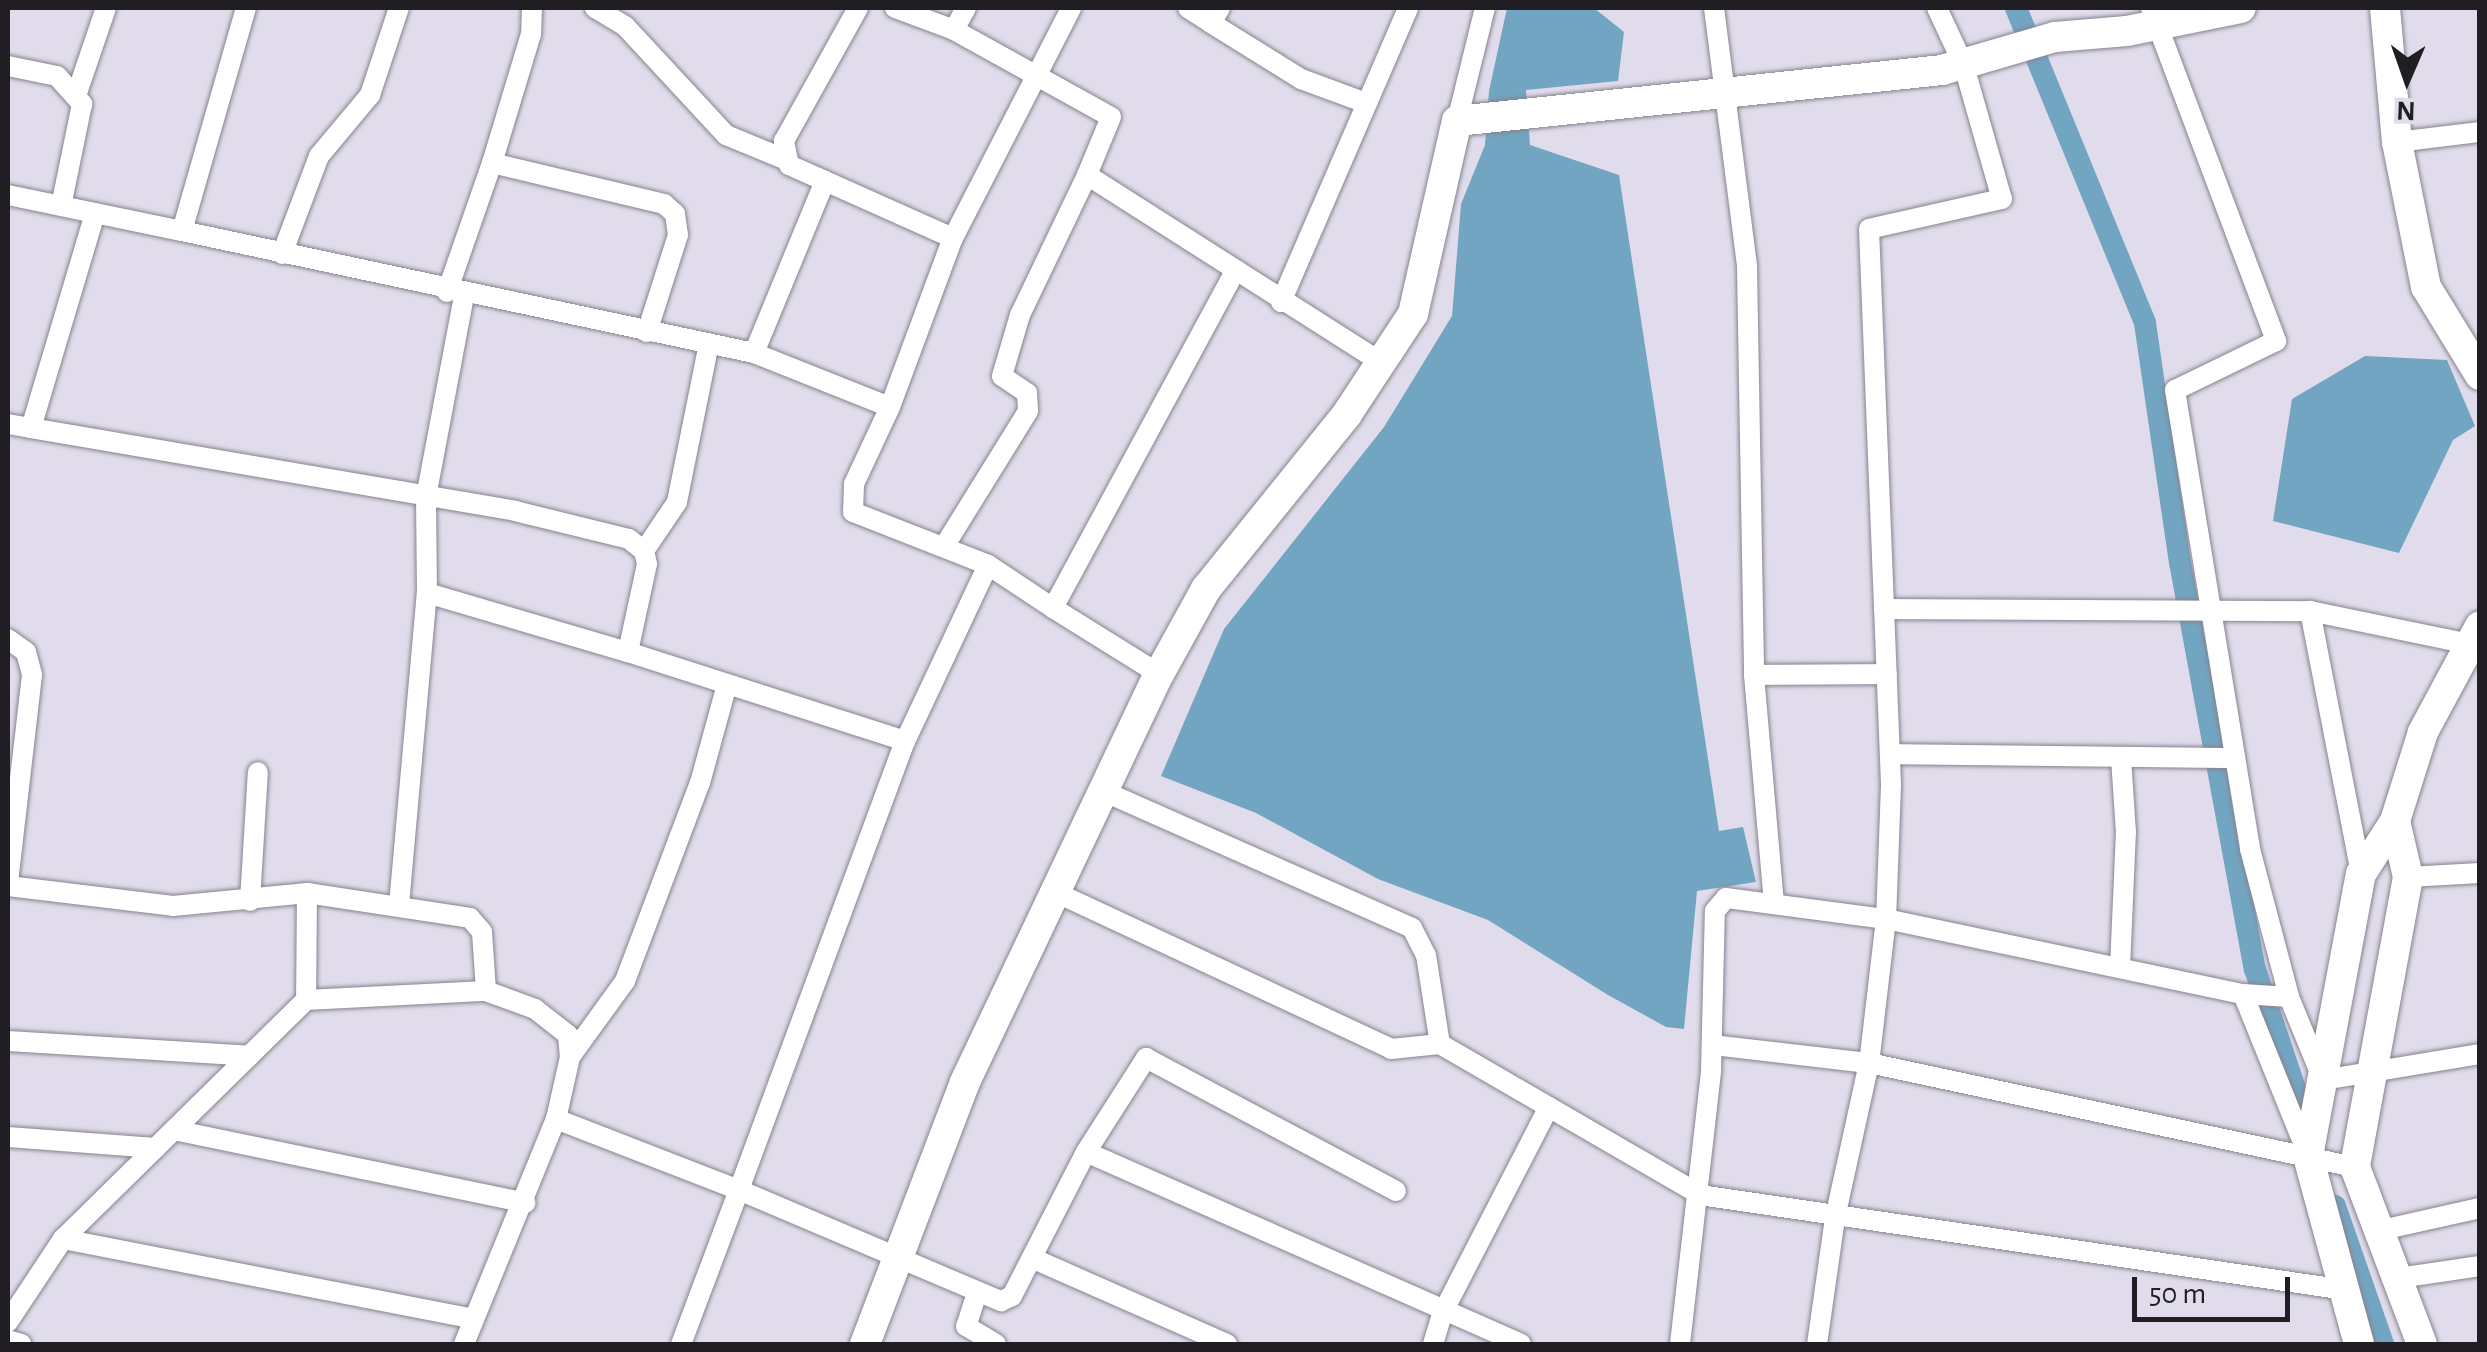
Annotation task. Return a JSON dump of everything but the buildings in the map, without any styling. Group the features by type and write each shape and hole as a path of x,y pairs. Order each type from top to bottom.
{"street":[{"path":"61,206 82,120 77,93 106,8"},
{"path":"182,231 246,8"},
{"path":"282,254 320,156 370,96 400,8"},
{"path":"398,905 427,593 426,498 455,294 531,34 532,8"},
{"path":"596,8 625,26 726,135 953,238"},
{"path":"784,159 784,141 858,8"},
{"path":"895,8 954,30 1111,117 1020,314 1002,376 1026,393 1028,411 946,545"},
{"path":"954,30 966,8"},
{"path":"1071,8 953,238 890,407 854,484 853,512 946,545 988,565 1159,674"},
{"path":"1188,8 1216,15 1301,79 1366,103"},
{"path":"1281,302 1408,8"},
{"path":"865,1344 966,1082 1159,674 1206,589 1382,362 1412,314 1486,119 1482,8"},
{"path":"1714,8 1721,92 1747,266 1754,675 1774,902"},
{"path":"1817,1344 1835,1218 1869,1063 1886,919 1890,754 1869,228 2002,199 1976,63 1937,8"},
{"path":"1486,119 1976,63 2055,37 2155,16 2241,8"},
{"path":"2385,8 2397,142 2426,287 2480,375"},
{"path":"2155,16 2276,341 2175,390 2250,849 2288,996 2323,1080"},
{"path":"8,66 57,76 77,93"},
{"path":"2397,142 2480,132"},
{"path":"492,163 664,204 675,214 678,236 648,332"},
{"path":"1087,175 1234,273 1382,362"},
{"path":"754,353 825,181"},
{"path":"8,195 455,294 754,353 890,407"},
{"path":"30,428 95,214"},
{"path":"1052,608 1234,273"},
{"path":"628,652 645,585 644,551 677,502 709,344"},
{"path":"8,424 606,533 644,551"},
{"path":"680,1344 904,741 988,565"},
{"path":"427,593 628,652 726,688 904,741"},
{"path":"1884,609 2310,611 2474,635 2423,732 2394,821 2361,874"},
{"path":"2310,611 2361,874 2323,1080 2323,1152 2338,1282 2360,1344"},
{"path":"8,639 26,652 32,675 8,884 129,904 250,900 307,893 470,918 482,932 486,991"},
{"path":"1754,675 1887,674"},
{"path":"570,1058 625,981 700,782 726,688"},
{"path":"1890,754 2234,758"},
{"path":"2120,968 2126,834 2122,757"},
{"path":"250,900 258,772"},
{"path":"1103,791 1412,928 1426,955 1440,1044"},
{"path":"2323,1152 2370,1071 2408,878 2394,821"},
{"path":"2408,878 2480,873"},
{"path":"1055,892 1391,1049 1440,1044 1700,1195 1835,1218 2338,1282 2389,1270 2480,1266"},
{"path":"306,1000 307,893"},
{"path":"1680,1344 1700,1195 1713,1045 1718,903 1774,902 1886,919 2244,994 2288,996"},
{"path":"8,1322 63,1239 306,1000 486,991 558,1022 568,1035 570,1058 556,1120 525,1203 469,1318 464,1344"},
{"path":"2244,994 2323,1152 2377,1231 2389,1270 2422,1344"},
{"path":"8,1041 250,1056"},
{"path":"1713,1045 1869,1063 2323,1152"},
{"path":"2323,1080 2480,1054"},
{"path":"556,1120 739,1190 1002,1301 1012,1296 1034,1259 1086,1152 1136,1068 1146,1058 1159,1060 1396,1191"},
{"path":"1433,1344 1442,1314 1549,1107"},
{"path":"174,1130 525,1203"},
{"path":"8,1137 156,1148"},
{"path":"1086,1152 1442,1314 1520,1344"},
{"path":"2377,1231 2480,1208"},
{"path":"63,1239 469,1318"},
{"path":"1034,1259 1227,1344"},
{"path":"978,1294 966,1326 996,1344"},
{"path":"8,1340 21,1344"}],"water":[{"path":"1507,8 1594,8 1624,32 1618,81 1526,90 1530,145 1619,175 1719,831 1743,827 1756,882 1697,891 1684,1029 1666,1027 1608,995 1488,920 1378,879 1256,813 1161,776 1224,629 1384,427 1452,316 1461,204 1485,145 1489,91"},
{"path":"2365,356 2447,360 2475,426 2453,440 2399,553 2273,521 2292,399"}],"waterway":[{"path":"2016,8 2145,323 2180,562 2255,969 2310,1133"},
{"path":"2335,1206 2383,1344"}]}
